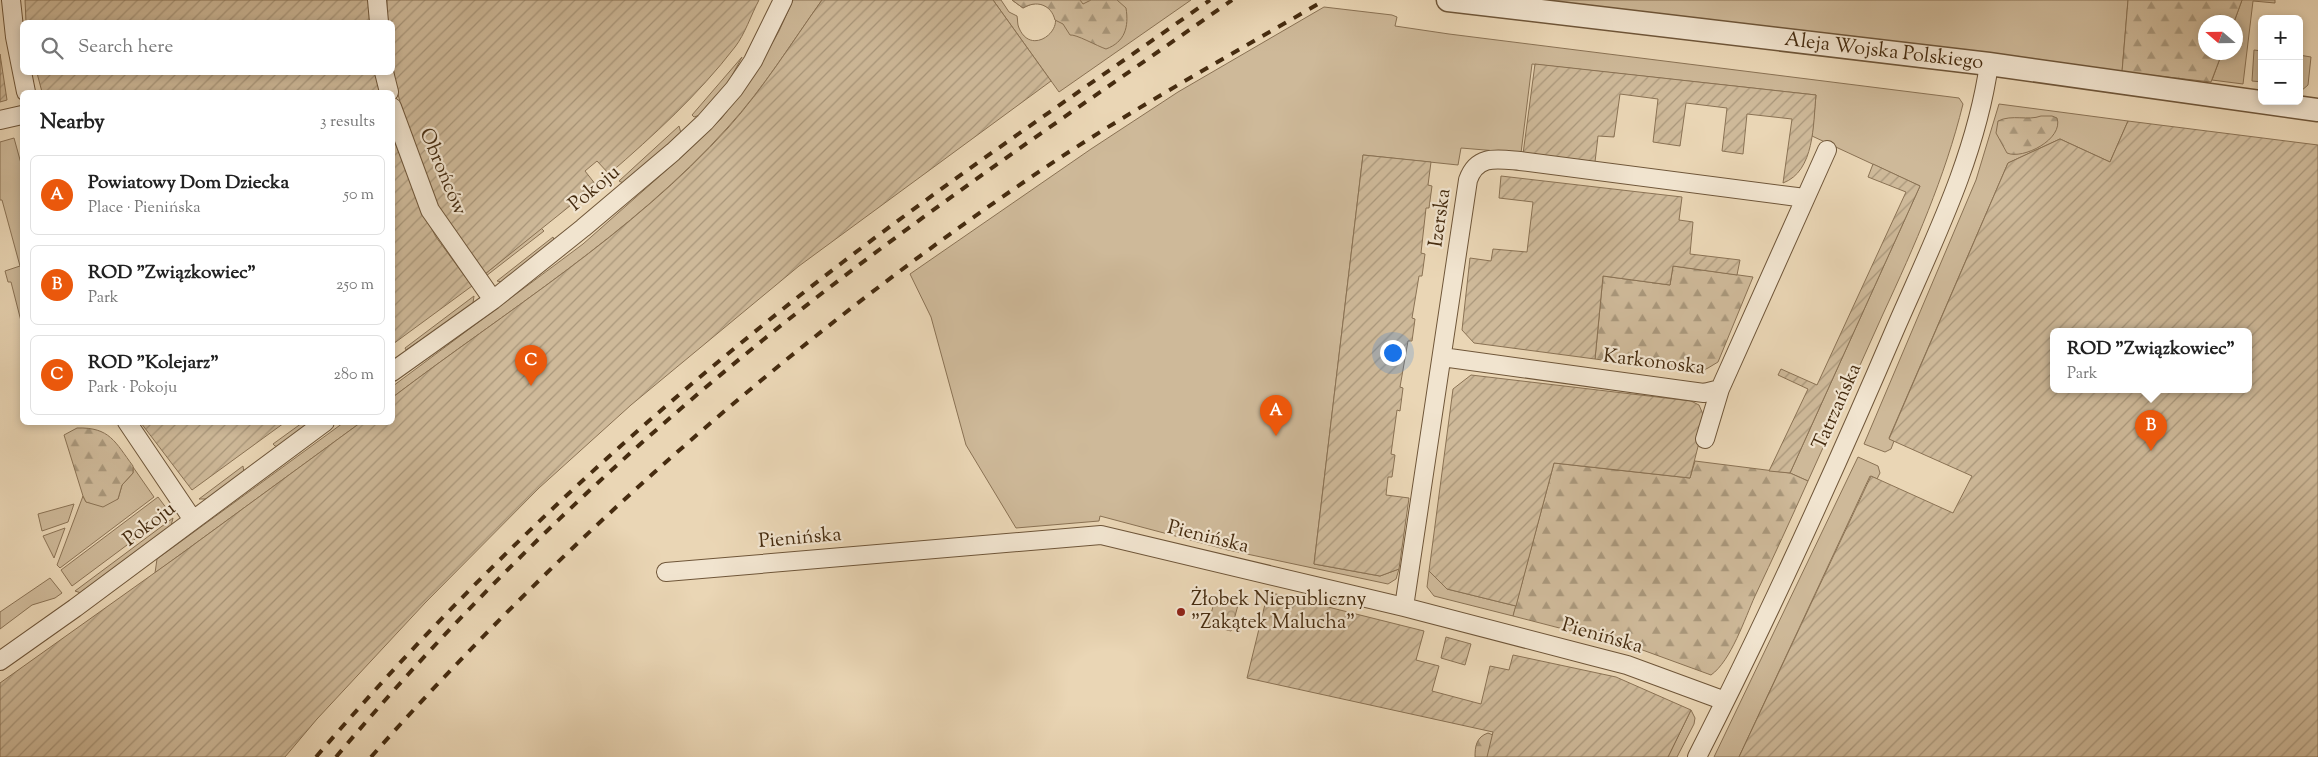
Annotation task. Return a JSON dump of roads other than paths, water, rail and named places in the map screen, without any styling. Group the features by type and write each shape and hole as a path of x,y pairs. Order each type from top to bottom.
{"street":[{"path":"11,0 20,61"},
{"path":"377,0 379,20"},
{"name":"Pokoju","path":"395,370 493,300 597,216 705,122 734,89 753,62 783,0"},
{"name":"Aleja Wojska Polskiego","path":"1448,0 1989,64 2318,110"},
{"name":"Tatrzańska","path":"1697,757 1787,574 1953,194 1980,114 1989,64"},
{"path":"23,75 26,90"},
{"path":"385,75 388,90"},
{"path":"0,120 20,115"},
{"name":"Obrońców","path":"395,115 430,210 493,300"},
{"name":"Karkonoska","path":"1442,357 1704,393 1720,389 1827,150"},
{"name":"Izerska","path":"1404,607 1468,180 1473,168 1490,158 1805,198"},
{"path":"1705,439 1720,389"},
{"path":"129,425 193,520"},
{"name":"Pokoju","path":"0,661 75,608 321,425"},
{"name":"Pienińska","path":"666,572 1102,535 1404,607 1627,665 1725,701"}],"railway":[{"path":"316,757 366,700 470,589 579,483 693,383 807,290 920,204 1210,0"},
{"path":"336,757 434,646 537,540 701,391 815,298 873,254 1232,0"},
{"path":"371,757 446,675 524,595 687,443 772,371 948,235 1040,171 1181,83 1325,0"}],"place":[{"name":"ROD \"Kolejarz\"","path":"531,386"},
{"name":"Powiatowy Dom Dziecka","path":"1276,436"},
{"name":"ROD \"Związkowiec\"","path":"2151,451"},
{"name":"Żłobek Niepubliczny \"Zakątek Malucha\"","path":"1181,612"}]}
